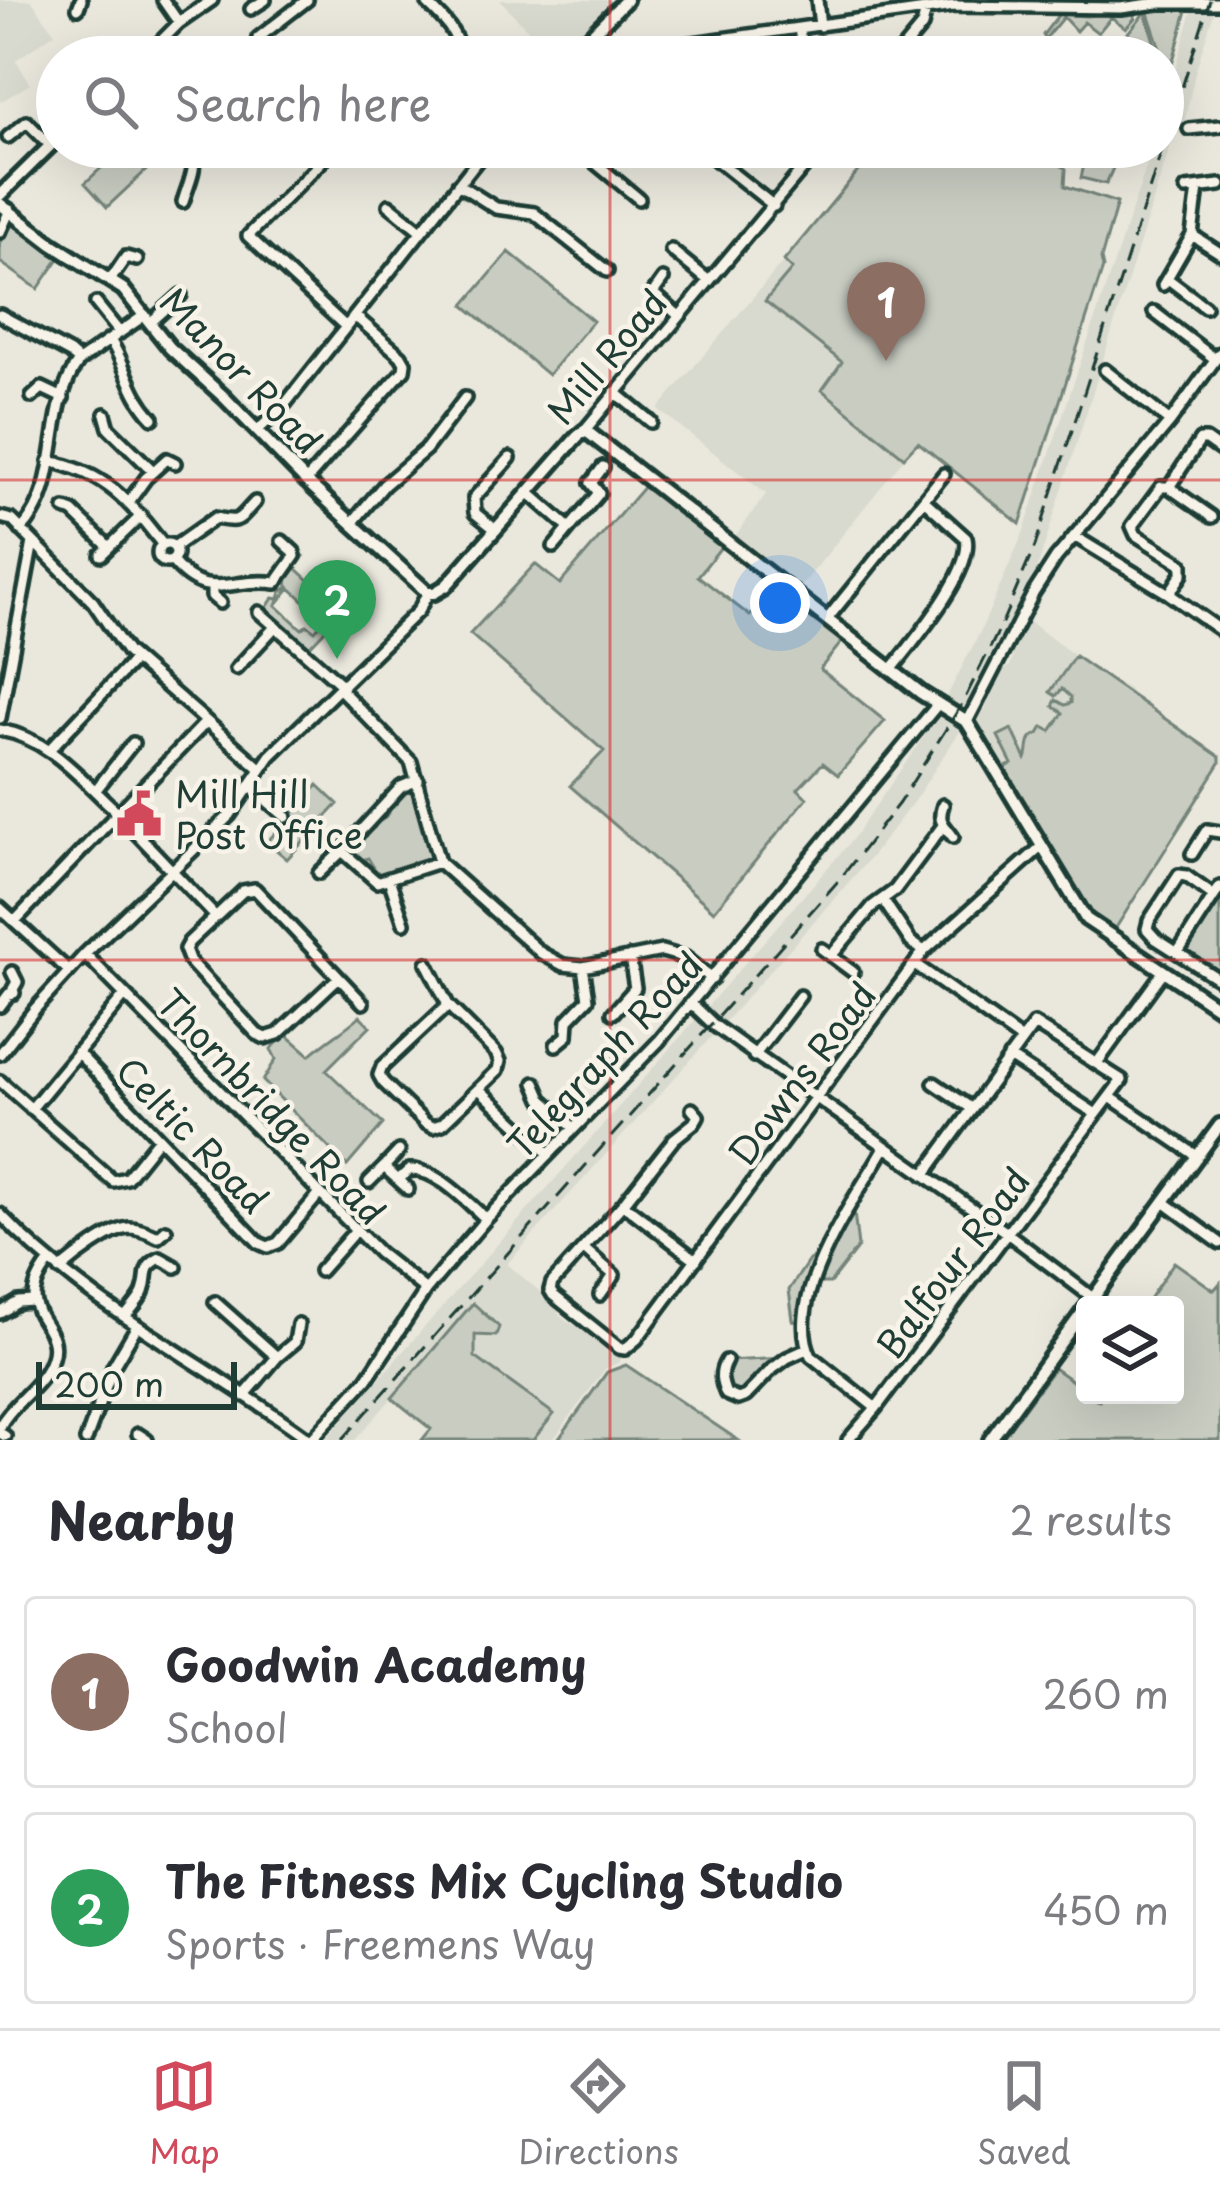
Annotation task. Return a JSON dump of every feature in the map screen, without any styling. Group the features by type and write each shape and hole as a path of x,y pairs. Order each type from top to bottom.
{"main road":[{"path":"591,36 626,0"},
{"path":"3,203 36,164"},
{"name":"Manor Road","path":"3,203 52,244 110,279 170,348 428,593"},
{"path":"584,431 967,722 1086,920 1220,1010"},
{"name":"Mill Road","path":"428,593 446,586 584,431"},
{"path":"1094,1296 1220,1124"},
{"path":"990,1440 1076,1321"}],"street":[{"path":"163,0 178,23"},
{"path":"165,36 212,0"},
{"path":"261,36 307,0"},
{"path":"817,0 820,26"},
{"path":"747,36 955,3 1098,8 1220,3"},
{"path":"425,4 457,36"},
{"path":"914,36 926,10"},
{"path":"799,29 800,36"},
{"path":"8,137 32,118 36,122"},
{"path":"1189,130 1220,126"},
{"path":"183,202 194,168"},
{"path":"315,168 248,236 346,327"},
{"path":"258,430 282,409 471,168"},
{"path":"601,168 639,199"},
{"path":"726,168 773,206"},
{"name":"Mill Road","path":"584,431 804,168"},
{"path":"458,184 496,208 534,213 607,271"},
{"path":"1198,306 1166,282 1192,235 1192,189 1220,185"},
{"path":"0,232 3,203"},
{"path":"389,205 421,231"},
{"path":"1192,235 1220,253"},
{"path":"110,279 124,255 137,260"},
{"path":"674,258 709,281"},
{"path":"663,279 653,293 679,316"},
{"path":"21,530 39,507 63,398 79,361 180,294"},
{"path":"91,322 99,307 115,336 130,388 153,418"},
{"path":"967,722 1034,592 1218,356 1154,312"},
{"path":"306,481 404,370 401,356 356,316"},
{"path":"3,322 79,361"},
{"path":"1105,370 1170,422"},
{"path":"32,397 42,388 63,398"},
{"path":"615,392 651,422"},
{"path":"353,522 384,485 426,449 465,398"},
{"path":"105,414 105,432 153,471"},
{"path":"1169,487 1200,440 1220,450"},
{"path":"496,530 475,513 474,498 510,458"},
{"path":"128,503 167,459 176,463"},
{"path":"50,461 95,476 168,546"},
{"path":"554,547 599,493 591,483 603,467"},
{"path":"828,618 944,474"},
{"path":"1169,595 1182,574 1182,564 1136,535 1132,526 1161,488 1169,487 1212,517"},
{"path":"529,493 569,528"},
{"path":"892,669 943,603 968,551 966,538 925,501"},
{"path":"255,502 234,522 215,518 158,554 160,560 172,561 187,576 212,588 276,583"},
{"path":"65,509 73,512 105,551 140,516"},
{"path":"0,517 8,517 93,602 127,652 261,769"},
{"path":"1074,536 1220,630"},
{"path":"276,596 276,583 295,556 282,541"},
{"path":"0,718 33,542"},
{"path":"30,561 46,555"},
{"path":"212,588 212,596 220,603"},
{"path":"0,1054 69,971 230,815 281,744 422,607 428,593"},
{"path":"259,611 302,648 411,762 440,862 541,953 563,965 583,967 651,952 670,953 686,958 712,979"},
{"path":"243,668 275,627"},
{"path":"0,634 15,637"},
{"path":"49,750 135,659"},
{"name":"Telegraph Road","path":"310,1440 371,1374 426,1290 486,1219 659,1041 938,704"},
{"path":"15,921 206,722"},
{"path":"0,730 31,738 49,750 118,813 215,916"},
{"path":"95,791 133,743"},
{"path":"319,873 401,787 418,780"},
{"path":"250,786 286,817"},
{"path":"943,805 942,826 953,837"},
{"path":"853,972 827,952 895,890 942,826"},
{"path":"1192,854 1207,830 1220,832"},
{"name":"Downs Road","path":"584,1249 550,1289 625,1349 924,951 1041,847"},
{"path":"342,850 382,882 440,862"},
{"path":"1178,952 1217,891 1179,875 1148,925 1149,933 1220,980"},
{"path":"389,879 404,923"},
{"path":"338,978 269,1039 260,1037 185,954 186,945 243,891 255,889 363,1003"},
{"path":"883,899 911,942 924,951"},
{"path":"0,908 69,971"},
{"path":"387,913 399,909"},
{"name":"Thornbridge Road","path":"86,954 379,1253 426,1290"},
{"path":"613,1012 634,988 629,957"},
{"path":"427,963 448,1006 499,1057 498,1070 442,1124 433,1126 425,1124 380,1079 382,1066 448,1006"},
{"path":"916,965 1022,1040"},
{"path":"556,1047 567,1036 568,1020 588,999 583,967"},
{"path":"11,972 16,980 14,993"},
{"path":"1097,1063 1163,972"},
{"path":"14,993 35,1009"},
{"path":"0,1006 14,993"},
{"path":"31,1109 125,995"},
{"path":"754,1056 800,997"},
{"path":"691,1003 754,1056 1006,1233 1079,1296"},
{"path":"924,1175 1034,1024 1122,1080 1110,1097 1197,1156"},
{"name":"Celtic Road","path":"77,1052 264,1246 278,1243 320,1193"},
{"path":"1009,1057 1096,1114"},
{"path":"0,1081 113,1181 127,1178 159,1138"},
{"path":"535,1083 542,1099 574,1128"},
{"path":"934,1083 970,1108"},
{"path":"479,1089 549,1154"},
{"name":"Balfour Road","path":"852,1436 1110,1097"},
{"path":"600,1295 614,1275 584,1249 674,1138 694,1123 698,1116 692,1109"},
{"path":"875,1408 818,1364 807,1349 804,1322 825,1250 884,1147"},
{"path":"369,1181 399,1151"},
{"path":"384,1167 408,1189"},
{"path":"398,1180 409,1170 423,1171 486,1219"},
{"path":"1164,1202 1220,1243"},
{"path":"623,1204 696,1260"},
{"path":"0,1214 60,1270 310,1440"},
{"path":"60,1270 126,1222 158,1237 166,1230"},
{"path":"320,1271 356,1229"},
{"path":"125,1317 144,1291 145,1274 154,1260 160,1258 176,1267"},
{"path":"1,1428 14,1404 34,1389 52,1357 52,1340 33,1301 38,1280 50,1262"},
{"path":"0,1313 18,1302 33,1301"},
{"path":"218,1308 277,1358"},
{"path":"244,1396 295,1342 298,1324"},
{"path":"86,1440 112,1366 137,1326"},
{"path":"726,1361 722,1384 726,1394 738,1399 787,1358 807,1349"},
{"path":"285,1440 295,1429"},
{"path":"852,1436 866,1440"}],"shaded area":[{"path":"0,0 31,0 55,33 36,36 36,46 16,60 30,84 0,102"},
{"path":"500,0 619,0 577,36 533,36"},
{"path":"1188,7 1180,36 1156,36 1147,10"},
{"path":"1192,10 1214,12 1184,124 1184,39"},
{"path":"1133,12 1135,18 1126,28 1111,17 1098,33 1084,22 1076,31 1063,17 1047,36 1043,35 1059,14"},
{"path":"1145,12 1152,36 1125,36"},
{"path":"101,168 149,168 107,207 85,183"},
{"path":"861,168 1065,168 1065,186 1117,203 1101,259 1103,268 1020,524 918,442 904,457 822,390 842,362 765,301 792,269 784,261"},
{"path":"1083,168 1113,168 1106,184 1081,178"},
{"path":"1146,168 1163,168 1033,582 969,713 945,700 1023,533"},
{"path":"850,183 1103,268 1020,524 917,442 800,588 733,539 766,494 658,409"},
{"path":"13,218 62,254 38,289 0,262 0,244"},
{"path":"509,252 593,321 548,375 464,305"},
{"path":"646,484 725,542 698,576 750,616 777,583 845,638 820,669 885,721 838,775 823,763 798,789 807,798 714,911 570,786 604,751 470,634 535,564 560,584"},
{"path":"301,554 295,567 321,591 309,605 290,588 276,605 302,629 307,625 315,631 321,624 326,629 309,647 266,609 288,587 286,571"},
{"path":"1027,620 1130,690 1141,704 1049,850 977,727 980,710 984,711 983,705 1010,666"},
{"path":"1075,656 1220,757 1112,934 1090,920 1002,769 1012,764 998,736 1012,729 1026,759 1032,738 1043,727 1051,731 1063,713 1053,706 1056,700 1071,703 1062,689 1056,696 1050,692"},
{"path":"940,713 964,725 914,801 872,856 723,1024 705,1009 852,840"},
{"path":"318,785 338,804 287,859 267,842"},
{"path":"403,787 416,789 433,861 381,880 371,876 377,873 368,858 359,861 348,851 375,827 380,816 382,820 389,813 388,804"},
{"path":"1220,887 1220,980 1178,952"},
{"path":"360,1016 370,1026 326,1070 383,1124 347,1166 263,1081 276,1059 271,1049 286,1034 310,1055"},
{"path":"697,1018 714,1034 507,1264 556,1305 566,1320 622,1355 605,1369 553,1440 422,1440 431,1429 392,1398 355,1440 325,1440"},
{"path":"850,1209 858,1247 830,1283 812,1283 804,1322 798,1323 793,1320 789,1290 809,1260 825,1250"},
{"path":"1174,1262 1214,1290 1220,1283 1220,1440 1001,1440 1054,1368 1076,1384 1076,1404 1184,1404 1184,1296 1151,1296"},
{"path":"473,1303 499,1327 496,1336 475,1335 475,1357 554,1414 533,1440 422,1440 431,1429 392,1398"},
{"path":"787,1358 746,1396 726,1394 726,1361"},
{"path":"626,1365 738,1440 558,1440 607,1372"}],"railway":[{"path":"1184,81 1210,0"},
{"path":"342,1440 840,879 899,803 962,704 1035,546 1156,168"}],"place":[{"name":"Goodwin Academy","path":"886,361"},
{"name":"The Fitness Mix Cycling Studio","path":"337,659"},
{"name":"Mill Hill Post Office","path":"139,814"}]}
